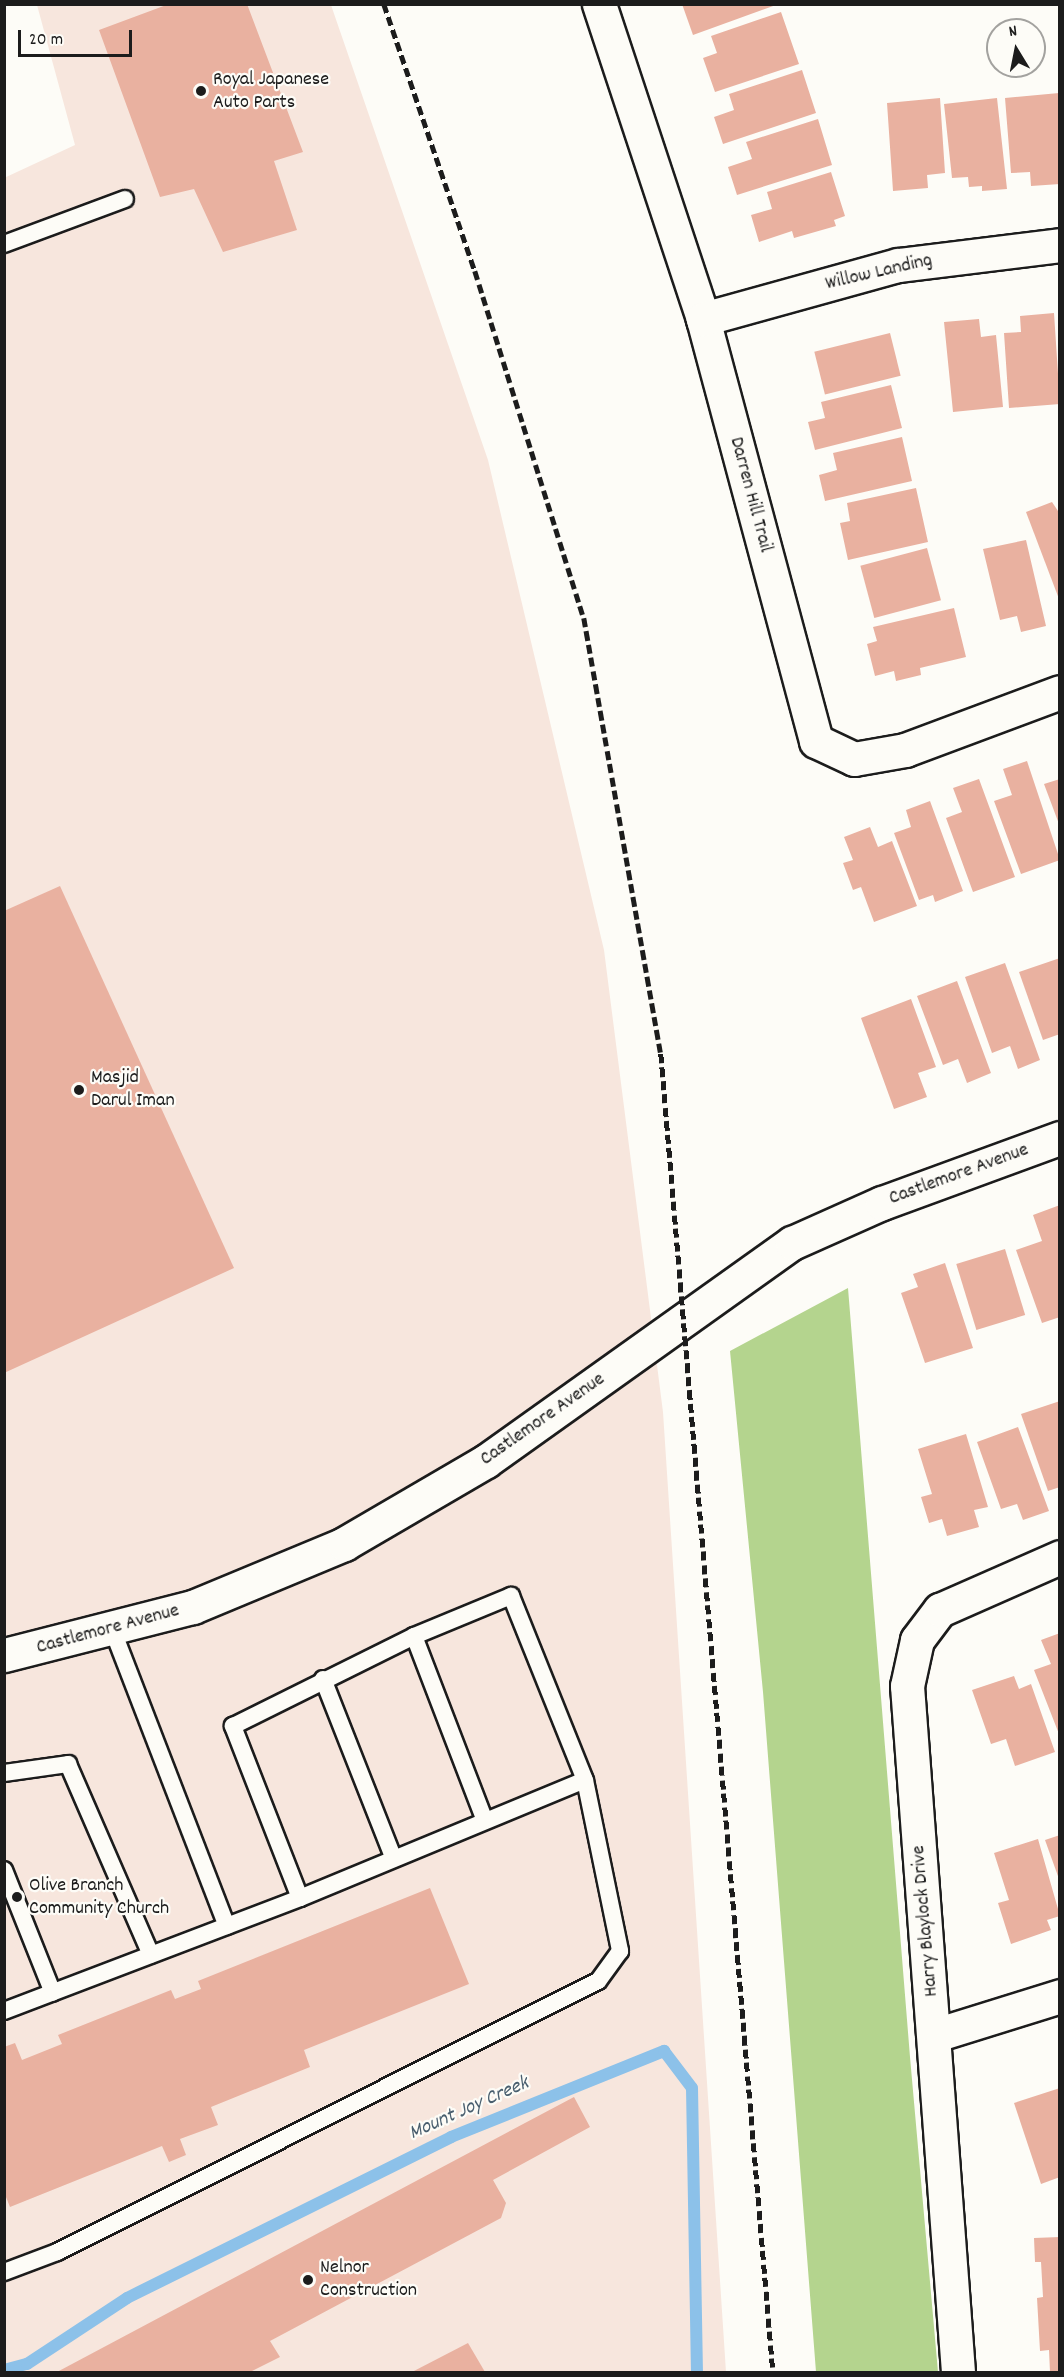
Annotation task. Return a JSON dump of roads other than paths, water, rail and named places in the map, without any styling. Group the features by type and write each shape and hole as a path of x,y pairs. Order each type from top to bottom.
{"street":[{"name":"Darren Hill Trail","path":"599,4 703,319 816,741 854,759 905,750 1059,692"},
{"name":"Willow Landing","path":"703,319 898,265 1059,245"},
{"name":"Castlemore Avenue","path":"4,1655 113,1630 270,1578 414,1505 543,1422 792,1243 882,1203 1059,1138"},
{"name":"Harry Blaylock Drive","path":"958,2373 935,2036 906,1686 917,1640 940,1610 1059,1557"},
{"path":"935,2036 1059,1996"}],"lane":[{"path":"4,244 125,199"},
{"path":"4,2272 57,2252 598,1981 620,1951 585,1780 511,1596 414,1636 323,1679 233,1726 300,1898"},
{"path":"113,1630 227,1926"},
{"path":"414,1636 485,1821"},
{"path":"323,1679 394,1858"},
{"path":"4,1773 68,1764 151,1955"},
{"path":"4,2011 300,1898 585,1780"},
{"path":"4,1870 53,1993"}],"waterway":[{"name":"Mount Joy Creek","path":"4,2370 27,2364 127,2298 451,2137 664,2051 692,2088 697,2372"}],"railway":[{"path":"384,4 475,271 584,618 661,1054 773,2372"}],"place":[{"name":"Royal Japanese Auto Parts","path":"201,91"},
{"name":"Masjid Darul Iman","path":"79,1090"},
{"name":"Olive Branch Community Church","path":"17,1897"},
{"name":"Nelnor Construction","path":"308,2280"}]}
